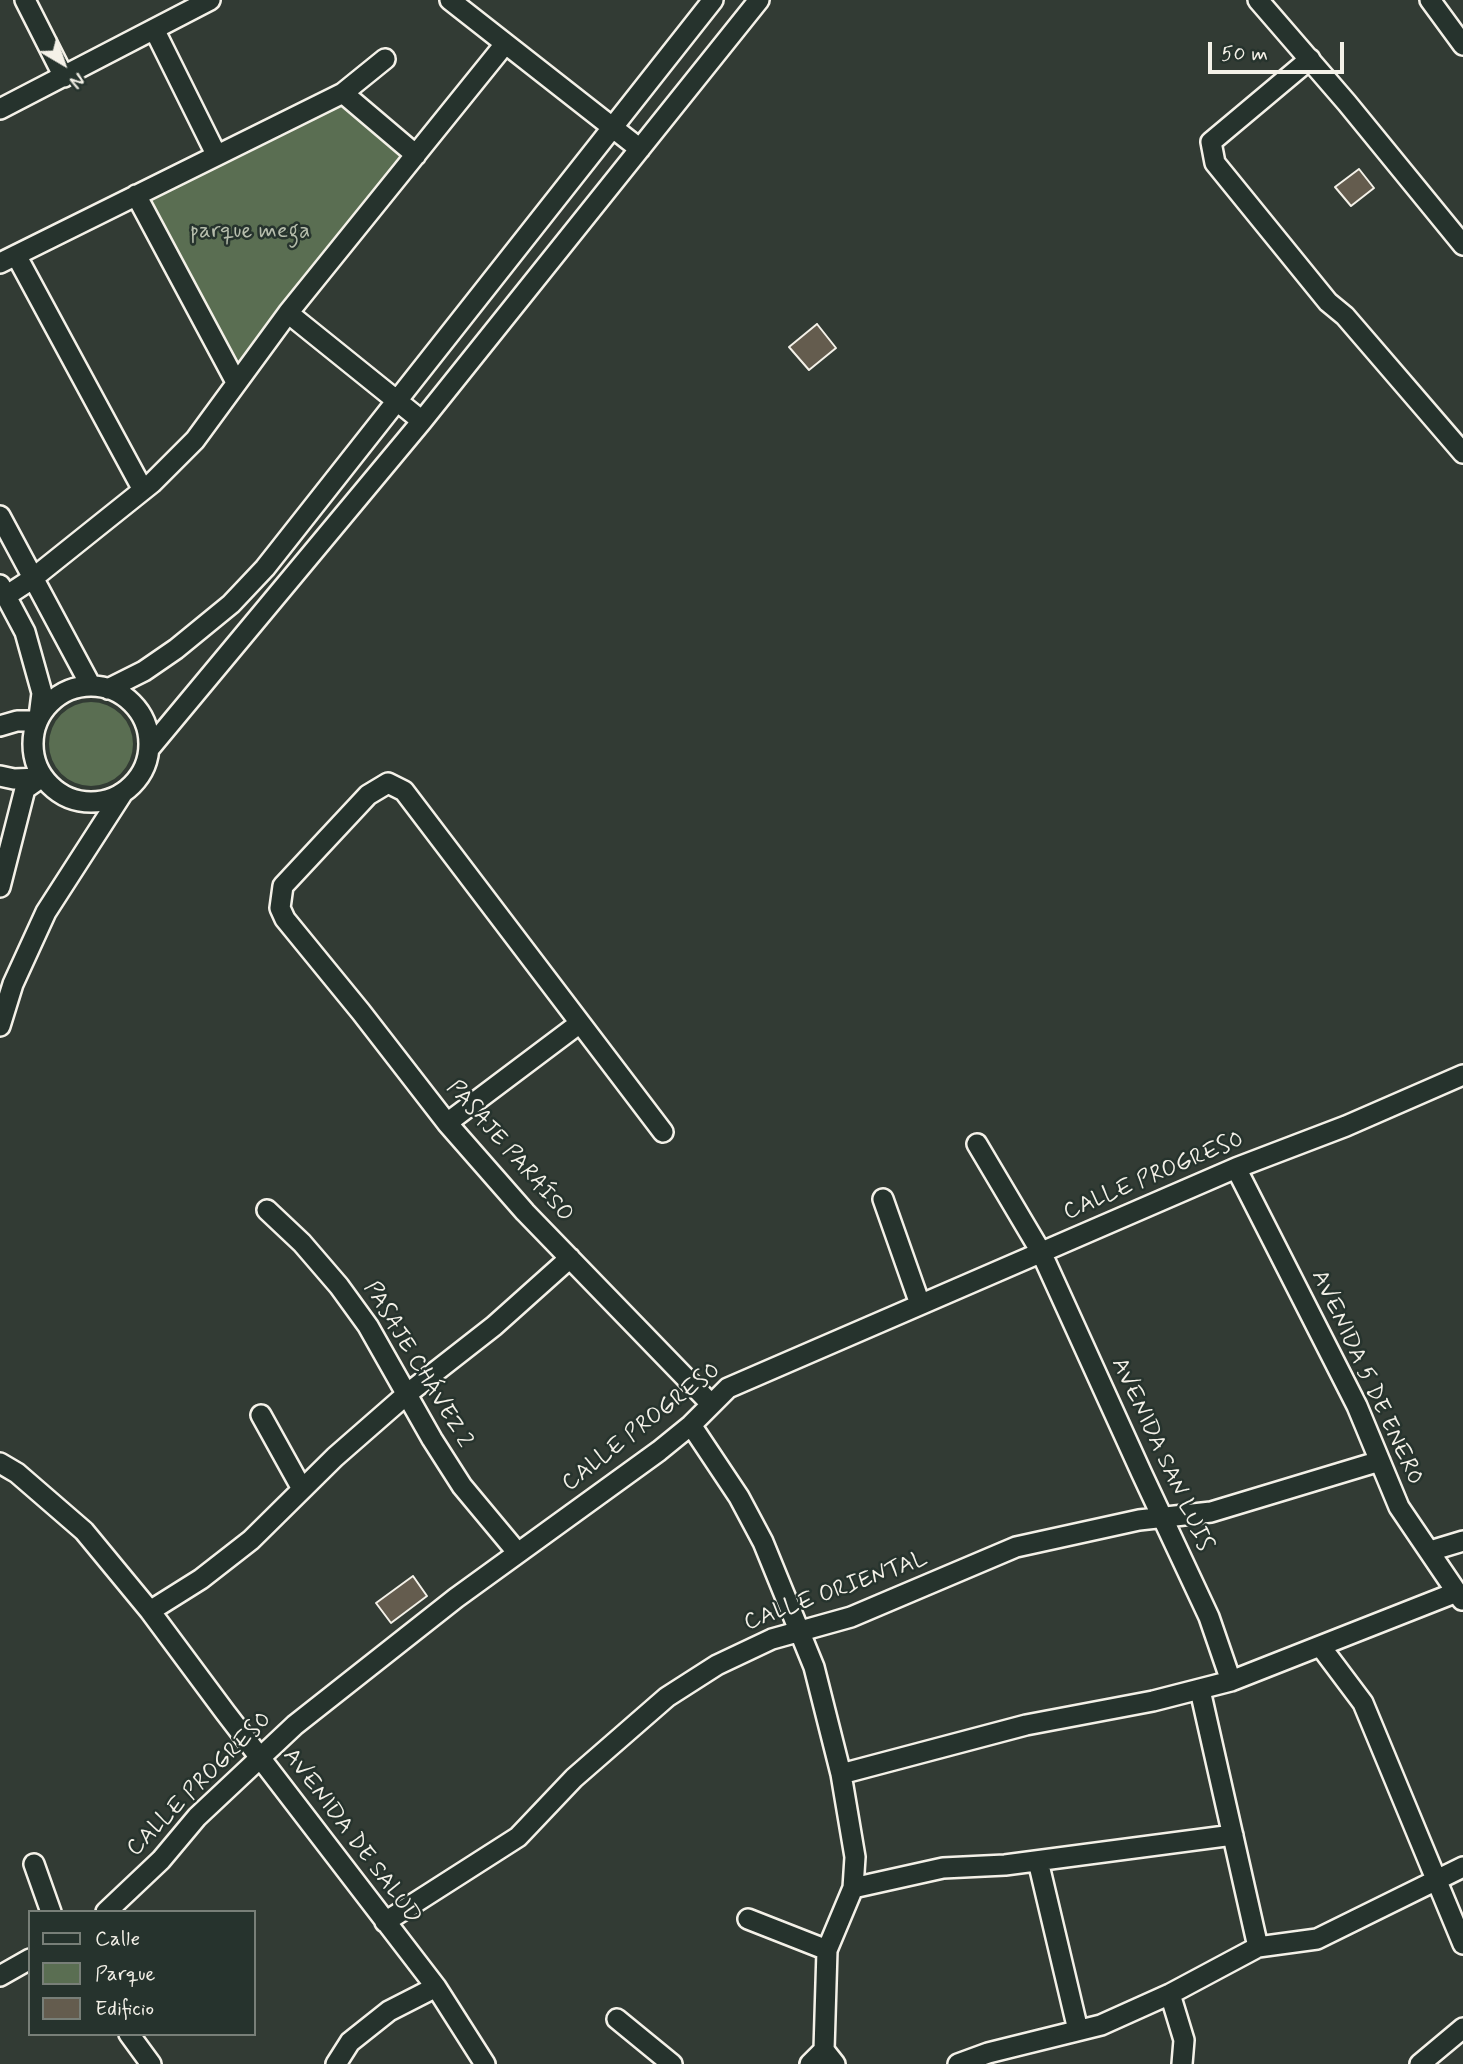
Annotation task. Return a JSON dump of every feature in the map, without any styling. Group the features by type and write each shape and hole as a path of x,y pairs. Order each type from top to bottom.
{"street":[{"path":"24,0 64,77"},
{"path":"0,109 210,0"},
{"path":"450,0 640,149"},
{"path":"38,719 46,706 66,691 99,687 144,671 231,604 265,568 713,0"},
{"path":"0,1025 13,984 46,912 121,794 140,775 149,749 422,421 760,0"},
{"path":"1258,0 1463,245"},
{"path":"1430,0 1463,46"},
{"path":"154,29 216,155"},
{"path":"121,794 97,802 72,800 50,787 42,778 33,754 32,741 42,693 25,632 3,590 32,579 143,491 195,440 288,313 505,44"},
{"path":"143,491 8,259 342,93 385,59"},
{"path":"1310,60 1211,142 1215,163 1328,302 1345,316 1463,453"},
{"path":"342,93 416,155"},
{"path":"136,195 236,382"},
{"path":"288,313 422,421"},
{"path":"0,516 32,579 99,687 128,699 138,709 145,721 149,749"},
{"path":"0,726 38,719"},
{"path":"0,776 14,779 42,778"},
{"path":"0,887 25,789 42,778"},
{"name":"PASAJE PARAÍSO","path":"580,1023 404,791 388,783 368,795 283,886 280,908 285,919 447,1123 525,1212 711,1404"},
{"path":"447,1123 580,1023 663,1132"},
{"name":"CALLE PROGRESO","path":"108,1910 161,1860 197,1817 295,1725 517,1552 659,1451 691,1425 728,1388 1236,1168 1346,1126 1463,1075"},
{"name":"AVENIDA SAN LUIS","path":"977,1144 1041,1252 1209,1616 1231,1681"},
{"name":"AVENIDA 5 DE ENERO","path":"1236,1168 1357,1406 1399,1507 1460,1596"},
{"path":"883,1199 920,1304"},
{"name":"PASAJE CHÁVEZ 2","path":"267,1210 302,1243 339,1286 368,1326 462,1486 517,1552"},
{"path":"150,1611 201,1579 251,1540 335,1457 407,1394 494,1326 570,1258"},
{"path":"261,1415 302,1489"},
{"path":"691,1425 739,1497 762,1542 814,1667 841,1774 855,1857 853,1888 827,1950 829,2057 810,2064"},
{"name":"CALLE ORIENTAL","path":"385,1922 518,1838 574,1778 667,1697 717,1665 772,1639 851,1617 1016,1547 1139,1520 1211,1512 1380,1461"},
{"name":"AVENIDA DE SALUD","path":"0,1463 17,1473 84,1531 150,1611 436,1987 485,2064"},
{"path":"1430,1551 1463,1541"},
{"path":"841,1774 1026,1725 1200,1690 1460,1596"},
{"path":"1321,1647 1363,1703 1463,1944"},
{"path":"1200,1690 1258,1947"},
{"path":"853,1888 943,1868 1038,1861 1233,1835"},
{"path":"1038,1861 1078,2030"},
{"path":"34,1864 50,1910"},
{"path":"958,2064 988,2053 1101,2025 1170,1994 1258,1947 1317,1940 1463,1867"},
{"path":"748,1919 827,1950"},
{"path":"0,1976 28,1960"},
{"path":"336,2064 350,2042 389,2011 436,1987"},
{"path":"1170,1994 1184,2039 1184,2063"},
{"path":"617,2019 672,2064"},
{"path":"1432,2060 1463,2028"},
{"path":"130,2036 151,2064"}],"green space":[{"name":"parque mega","path":"343,93 416,155 236,382 136,195"},
{"path":"91,702 107,705 121,714 130,728 133,744 130,760 121,774 107,783 91,786 75,783 61,774 52,760 49,744 52,728 61,714 75,705"}],"building":[{"path":"1359,169 1374,188 1351,206 1335,187"},
{"path":"817,324 836,348 809,370 789,347"},
{"path":"413,1576 427,1596 391,1623 376,1603"}]}
